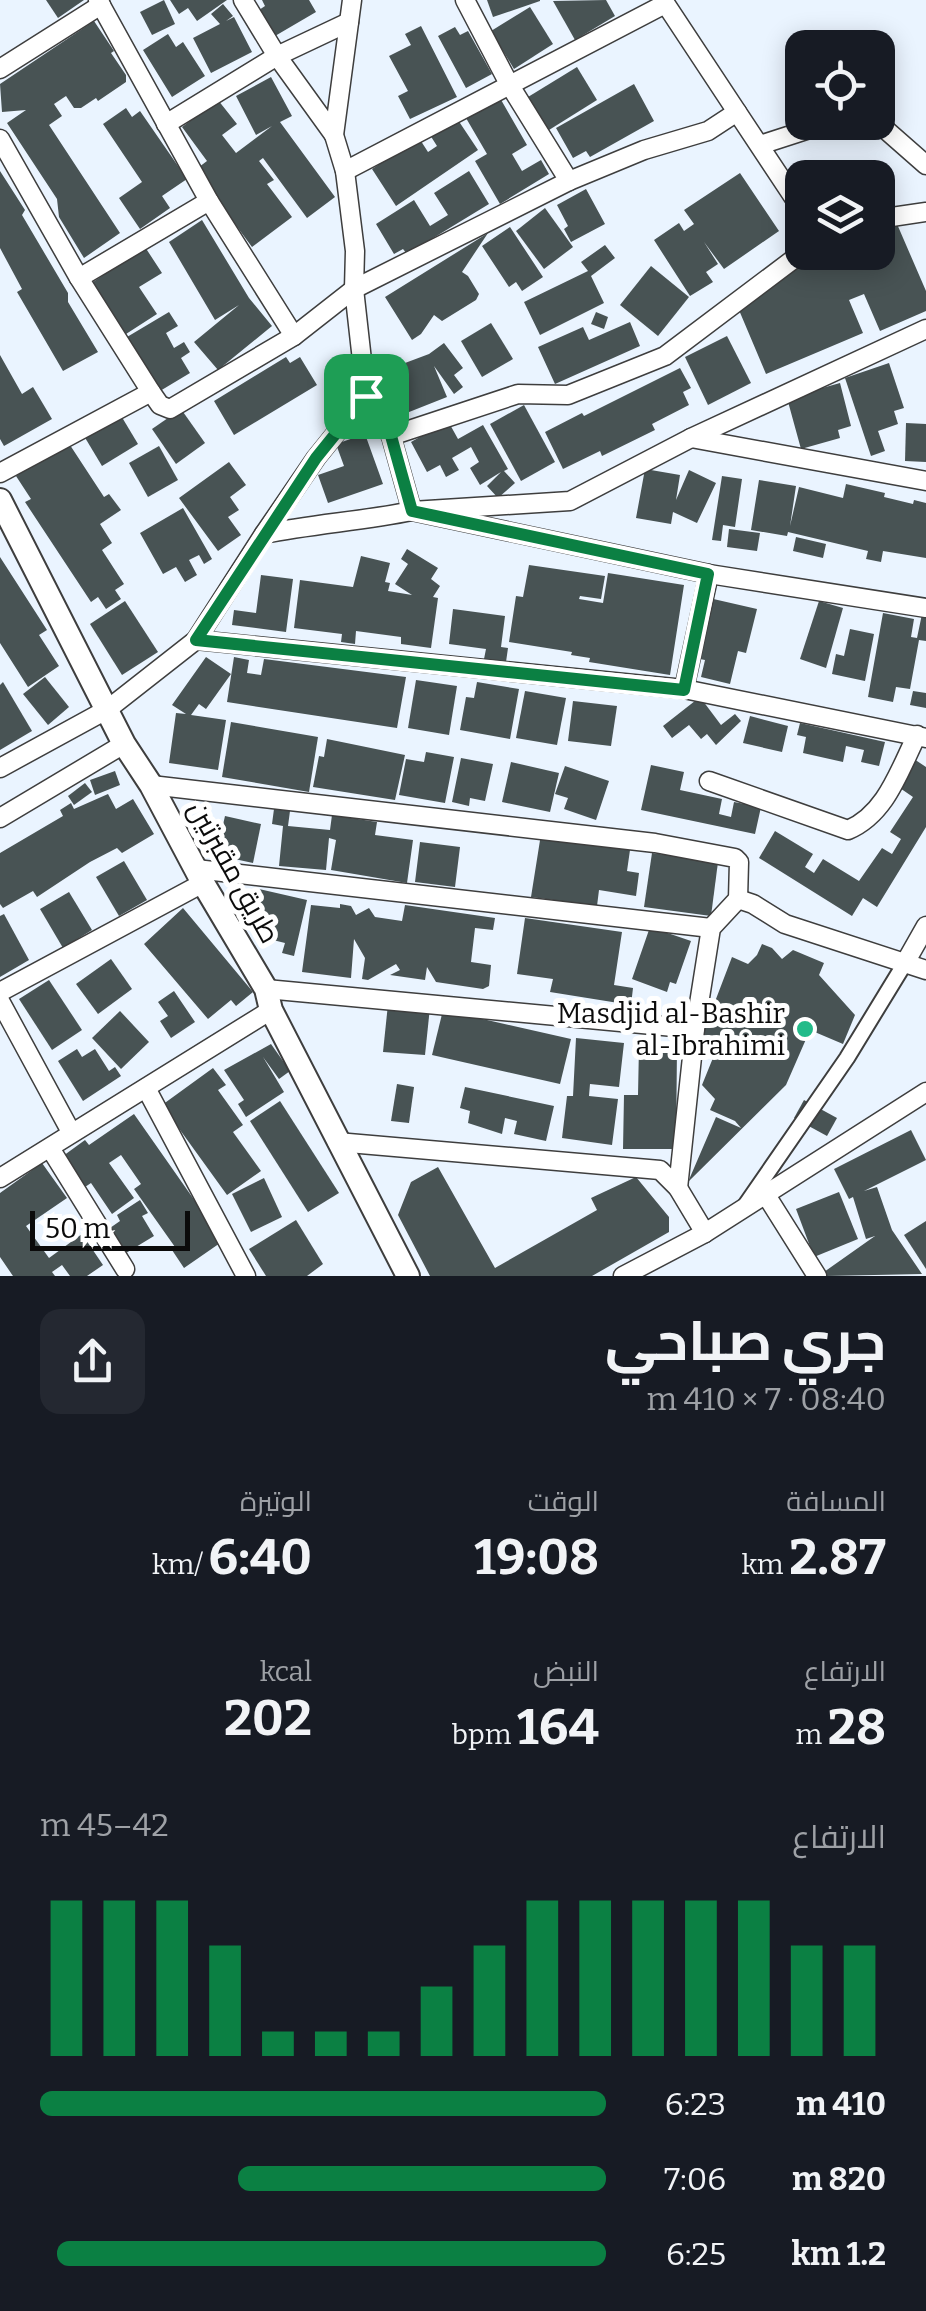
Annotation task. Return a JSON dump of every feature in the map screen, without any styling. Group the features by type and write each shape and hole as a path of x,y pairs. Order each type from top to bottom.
{"street":[{"path":"243,0 277,56 334,135 346,171 366,396 391,436 412,511"},
{"path":"334,135 352,0"},
{"path":"466,0 509,84 569,181"},
{"path":"0,68 100,2 210,201 294,336"},
{"path":"346,171 664,2 785,184"},
{"path":"166,124 277,56 349,22"},
{"path":"0,139 79,278 160,405 170,409 294,336 354,290 569,181 644,150 708,131 738,112"},
{"path":"760,145 785,137"},
{"path":"895,138 926,166"},
{"path":"79,278 210,201"},
{"path":"895,217 926,212"},
{"path":"391,436 518,394 568,396 665,356 785,266"},
{"path":"264,534 412,511 570,501 691,438 926,329"},
{"path":"0,474 151,392"},
{"path":"0,768 108,709 196,640 316,458 366,396"},
{"path":"691,438 926,481"},
{"name":"طريق مقبرتين","path":"0,500 124,744 152,785 269,1000 337,1142 408,1276"},
{"path":"412,511 708,574 926,608"},
{"path":"684,690 708,574"},
{"path":"196,640 684,690 922,736 882,804 867,822 848,830 709,781"},
{"path":"0,818 124,744"},
{"path":"152,785 655,843 740,862 738,899 712,928 695,1028 678,1188"},
{"path":"0,992 199,876 712,928"},
{"path":"738,899 785,924 926,970"},
{"path":"742,1210 847,1058 926,926"},
{"path":"0,1178 146,1088 269,1000 695,1028"},
{"path":"0,1001 70,1132"},
{"path":"146,1088 246,1276"},
{"path":"624,1276 742,1210 926,1092"},
{"path":"337,1142 660,1170 678,1188 704,1233"},
{"path":"50,1148 125,1269"},
{"path":"766,1195 817,1276"}],"building":[{"path":"46,0 84,0 58,18"},
{"path":"164,0 175,24 152,35 140,12"},
{"path":"170,0 227,0 197,21 188,8 179,14"},
{"path":"262,0 309,0 316,12 275,36 259,10 265,6"},
{"path":"487,0 540,0 540,1 493,17"},
{"path":"606,0 615,16 575,40 553,1"},
{"path":"223,4 233,16 226,21 234,17 252,52 211,73 193,38 220,24 211,14"},
{"path":"530,7 553,44 514,69 491,31"},
{"path":"94,21 114,51 111,53 126,75 126,82 81,108 74,108 66,96 54,104 62,116 49,125 120,233 84,258 59,217 57,199 7,123 26,110 2,112 0,84"},
{"path":"421,26 457,97 410,119 398,96 408,91 389,56 411,45 405,34"},
{"path":"455,27 460,35 468,31 492,74 466,88 438,36"},
{"path":"168,34 176,47 183,42 205,76 172,97 143,50"},
{"path":"577,67 597,100 549,130 528,97"},
{"path":"271,77 292,116 280,122 335,197 307,218 263,158 259,161 274,180 267,184 292,217 252,247 195,170 207,161 182,127 218,100 237,124 222,135 236,153 272,126 256,135 236,96"},
{"path":"634,84 654,121 590,157 586,151 573,158 556,128"},
{"path":"500,98 527,145 512,154 522,171 541,160 549,174 500,204 475,161 487,154 466,118"},
{"path":"126,108 132,117 140,111 187,179 162,196 170,208 140,229 119,198 142,182 103,124"},
{"path":"456,117 478,150 396,206 372,169 419,138 428,152 437,146 430,135"},
{"path":"0,171 25,210 22,215 98,352 63,371 17,292 22,289 0,248"},
{"path":"469,171 489,204 407,254 403,249 394,254 376,224 414,200 430,226 448,215 434,193"},
{"path":"740,173 779,231 724,269 704,242 718,264 706,272 713,282 690,296 654,240 679,223 684,231 694,224 684,210"},
{"path":"586,189 605,224 571,242 557,205"},
{"path":"545,208 573,247 544,269 516,231"},
{"path":"202,220 249,298 272,326 218,370 194,342 239,305 215,320 169,242"},
{"path":"895,225 926,291 926,311 880,331 864,294 849,300 863,333 766,374 736,303 768,290 764,281 790,270 895,270"},
{"path":"510,227 543,277 522,291 516,282 509,287 482,246"},
{"path":"488,233 462,272 479,294 476,300 442,321 434,315 412,340 385,297"},
{"path":"605,245 615,258 591,276 604,303 540,335 524,302 588,271 581,262"},
{"path":"145,247 162,273 139,287 157,314 126,334 93,282"},
{"path":"651,266 689,297 658,336 620,305"},
{"path":"169,312 178,326 166,333 174,348 184,342 190,352 181,358 190,373 160,391 127,337"},
{"path":"596,312 608,317 604,329 591,324"},
{"path":"630,322 640,346 555,384 538,347 583,327 589,340"},
{"path":"491,323 513,359 482,377 461,341"},
{"path":"727,336 751,383 708,405 685,357"},
{"path":"444,343 463,368 454,375 463,387 454,394 434,366 447,397 399,416 381,372 429,354"},
{"path":"0,355 22,394 33,387 52,419 4,446 0,439"},
{"path":"286,357 290,363 300,357 317,385 234,435 214,401"},
{"path":"889,363 904,408 894,411 898,424 878,431 885,451 871,456 845,378"},
{"path":"680,368 691,388 683,392 689,405 652,424 655,430 602,456 600,451 563,469 545,432"},
{"path":"840,383 851,426 838,430 840,438 801,449 787,398"},
{"path":"524,405 555,462 521,481 490,424"},
{"path":"181,409 205,443 176,464 152,429"},
{"path":"120,414 138,444 102,466 84,436"},
{"path":"448,421 458,439 483,425 508,469 504,471 515,483 498,498 487,486 501,472 480,485 470,468 479,462 471,447 452,458 459,470 446,477 440,465 427,472 411,442"},
{"path":"906,423 926,424 926,462 905,461"},
{"path":"365,434 383,484 328,503 318,475 344,466 336,444"},
{"path":"68,442 104,497 109,494 121,510 100,524 112,543 102,550 124,584 115,590 121,599 106,609 98,597 91,602 25,502 31,499 16,476"},
{"path":"159,446 178,480 148,497 129,463"},
{"path":"229,462 246,485 230,497 239,510 228,517 241,535 218,551 179,498"},
{"path":"645,469 680,475 676,500 689,470 716,483 697,523 673,512 671,524 636,518"},
{"path":"722,476 742,479 735,527 723,525 721,541 712,540"},
{"path":"759,480 796,486 790,526 799,487 843,498 846,484 913,504 914,500 926,503 926,558 883,551 881,562 866,559 868,551 788,532 787,536 751,530"},
{"path":"183,508 212,559 204,564 199,555 189,560 197,575 185,582 176,567 163,574 140,533"},
{"path":"729,529 760,533 757,551 727,547"},
{"path":"796,537 826,544 823,558 793,551"},
{"path":"407,549 438,568 431,579 440,586 433,597 438,598 431,648 401,644 401,637 356,631 355,644 341,642 342,634 294,628 300,580 353,587 361,556 390,563 385,582 390,583 388,591 412,595 395,584 408,564 401,559"},
{"path":"0,557 47,630 39,635 59,666 28,687 0,643"},
{"path":"529,565 605,576 601,599 579,599 603,603 608,573 684,585 670,675 589,662 590,658 571,655 572,652 509,642 516,596 523,597"},
{"path":"261,575 293,579 286,632 232,625 234,610 256,613"},
{"path":"709,598 757,609 746,653 738,651 730,684 701,677 705,660 695,658"},
{"path":"125,601 158,652 122,675 90,624"},
{"path":"819,601 843,608 826,668 800,659"},
{"path":"453,609 505,616 501,647 508,648 506,662 484,659 486,649 449,644"},
{"path":"883,613 914,619 911,637 917,638 922,614 926,615 926,641 919,640 910,689 896,687 893,702 868,697"},
{"path":"850,629 874,634 865,681 832,674 836,654 844,656"},
{"path":"206,657 231,674 206,709 199,704 191,715 226,720 218,770 169,763 176,713 186,714 172,705"},
{"path":"234,657 249,660 247,673 261,675 264,659 406,677 397,728 227,702"},
{"path":"45,677 69,707 48,725 23,694"},
{"path":"416,680 457,686 449,735 408,728"},
{"path":"3,682 32,731 0,750 0,685"},
{"path":"477,682 519,689 510,739 460,730 466,697 474,698"},
{"path":"525,691 566,698 557,745 516,738"},
{"path":"913,691 926,693 926,708 910,705"},
{"path":"700,697 721,725 735,714 741,721 716,745 707,734 701,739 689,725 672,738 663,726"},
{"path":"573,701 617,706 611,746 568,741"},
{"path":"750,716 788,726 782,752 743,743"},
{"path":"231,722 318,737 309,792 222,777"},
{"path":"800,723 885,742 879,766 861,762 864,750 846,746 843,762 803,753 806,737 797,735"},
{"path":"327,739 405,755 395,800 313,787"},
{"path":"426,752 454,757 445,803 399,795 406,759 424,762"},
{"path":"911,757 926,767 926,827 877,907 863,898 852,916 759,858 775,831 813,854 805,867 814,873 823,859 859,881 882,848 892,854 901,839 890,832 913,797 894,784"},
{"path":"461,758 493,764 485,801 470,798 469,806 452,802"},
{"path":"511,762 559,773 550,812 502,802"},
{"path":"651,765 684,772 680,790 722,799 719,814 731,817 734,802 761,807 755,834 641,810"},
{"path":"565,766 609,781 596,820 564,809 568,798 555,794"},
{"path":"115,771 120,785 95,795 90,780"},
{"path":"85,783 92,792 74,805 68,796"},
{"path":"108,794 116,809 133,799 154,834 122,853 117,848 90,862 37,897 33,891 3,908 0,853 63,816 60,810 71,803 74,809"},
{"path":"274,809 290,811 288,826 330,830 332,815 377,822 375,835 413,840 407,883 331,870 336,840 329,838 326,870 279,866 283,826 272,824"},
{"path":"225,816 261,824 253,863 216,855"},
{"path":"541,834 630,850 627,871 639,873 636,896 599,890 597,906 531,897"},
{"path":"420,842 460,847 455,887 415,882"},
{"path":"652,853 718,862 711,916 644,907"},
{"path":"124,861 147,900 119,916 96,877"},
{"path":"259,889 307,900 294,956 282,953 285,943 257,936 262,918 253,916"},
{"path":"69,892 92,930 63,948 40,909"},
{"path":"340,904 351,906 356,915 369,908 375,917 402,921 405,905 495,918 493,930 475,928 471,962 491,965 489,986 483,989 436,982 427,967 425,980 390,975 400,970 396,964 368,980 362,979 365,958 354,939 351,978 302,972 311,905 340,908"},
{"path":"183,908 253,992 236,1006 231,1000 208,1019 144,944"},
{"path":"4,914 29,960 0,977 0,916"},
{"path":"525,918 622,932 614,985 633,988 631,1005 550,992 553,979 517,974"},
{"path":"650,927 691,941 676,984 670,982 667,992 632,979"},
{"path":"762,944 782,959 793,950 824,963 819,975 855,1015 843,1044 810,1030 786,1085 688,1182 716,1117 741,1128 735,1121 710,1110 715,1099 702,1085 717,1048 703,1033 732,957 748,964"},
{"path":"111,959 132,989 98,1014 76,984"},
{"path":"49,980 82,1030 52,1050 19,999"},
{"path":"174,991 195,1022 171,1038 160,1021 168,1016 158,1002"},
{"path":"388,1004 430,1007 425,1055 383,1052"},
{"path":"443,1010 571,1039 560,1084 432,1055"},
{"path":"120,1011 149,1042 121,1069 92,1038"},
{"path":"576,1038 624,1043 619,1087 590,1084 589,1096 618,1099 612,1145 562,1138 567,1096 573,1096"},
{"path":"271,1044 290,1071 279,1079 263,1057 284,1092 246,1117 238,1104 244,1100 224,1070"},
{"path":"639,1046 677,1046 676,1149 623,1149 624,1095 638,1095"},
{"path":"77,1049 82,1057 95,1049 109,1071 115,1067 121,1076 83,1101 58,1061"},
{"path":"213,1068 226,1085 218,1090 243,1125 233,1132 261,1171 227,1195 162,1105"},
{"path":"397,1084 414,1087 409,1123 391,1121"},
{"path":"465,1087 554,1106 546,1141 514,1134 517,1121 505,1118 502,1134 468,1123 470,1111 460,1108"},
{"path":"804,1100 837,1118 827,1136 794,1118"},
{"path":"280,1101 339,1193 308,1212 250,1121"},
{"path":"134,1114 223,1241 184,1268 172,1250 175,1247 134,1189 141,1184 121,1155 109,1163 134,1198 112,1214 91,1183 85,1187 63,1156 85,1140 89,1145"},
{"path":"911,1130 926,1160 864,1191 877,1187 892,1230 922,1274 827,1276 824,1272 875,1236 866,1239 853,1197 849,1199 834,1169"},
{"path":"42,1163 67,1198 26,1226 49,1258 82,1234 103,1265 87,1276 70,1276 62,1265 52,1272 55,1276 13,1276 0,1257 0,1193"},
{"path":"438,1167 495,1268 597,1210 591,1198 636,1177 669,1217 669,1232 592,1276 430,1276 398,1215 411,1182"},
{"path":"264,1178 282,1217 251,1232 232,1194"},
{"path":"839,1192 858,1239 814,1257 796,1209"},
{"path":"140,1200 148,1213 142,1216 154,1236 126,1253 110,1228 120,1221 117,1215"},
{"path":"296,1220 323,1264 307,1276 266,1276 249,1249"},
{"path":"926,1221 926,1269 904,1235"}],"place":[{"name":"Masdjid al-Bashir al-Ibrahimi","path":"805,1029"}],"route":[{"path":"366,396 391,436 412,511 708,574 684,690 196,640 316,458 366,396"}]}
